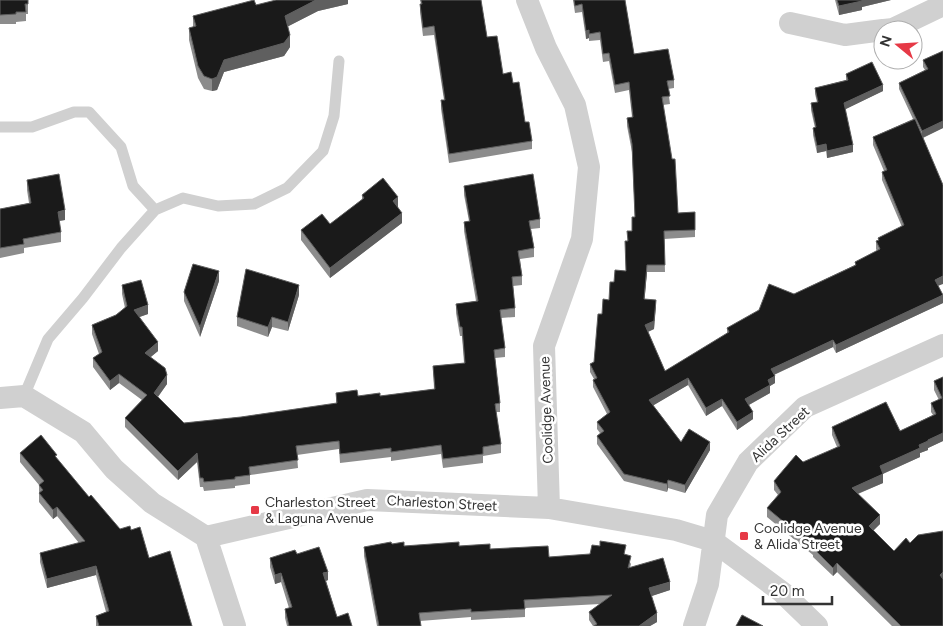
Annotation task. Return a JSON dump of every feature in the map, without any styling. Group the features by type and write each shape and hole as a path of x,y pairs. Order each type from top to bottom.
{"street":[{"name":"Coolidge Avenue","path":"527,0 546,48 576,105 590,167 582,239 544,346 549,508"},
{"path":"912,20 943,5"},
{"path":"790,22 845,35 873,31"},
{"name":"Alida Street","path":"694,626 708,584 717,515 748,462 805,407 943,345"},
{"path":"0,398 24,396 83,432 114,469 152,503 206,537 234,626"},
{"name":"Charleston Street","path":"206,537 367,500 549,508"},
{"path":"549,508 676,530 713,541 782,592 817,626"}],"lane":[{"path":"24,396 48,339 83,298 121,248 155,210 183,198 218,206 254,204 287,188 323,151 334,116 339,61"},
{"path":"0,127 32,127 74,112 88,112 122,147 133,186 155,210"}],"building":[{"path":"0,0 28,0 28,4 25,4 26,12 0,15"},
{"path":"254,0 256,5 276,0 316,0 285,16 290,35 284,43 224,60 217,77 212,79 204,76 198,66 189,28 196,26 193,16"},
{"path":"421,0 481,0 487,37 497,36 503,74 511,72 513,83 519,82 525,122 529,122 532,141 449,154 441,100 445,100 434,26 423,28"},
{"path":"574,0 625,0 634,54 668,49 674,80 667,81 670,96 662,97 672,159 675,159 678,213 695,212 695,230 664,231 665,265 647,265 644,299 656,300 654,321 645,325 665,371 729,332 727,328 759,310 769,284 794,294 856,265 855,262 880,249 876,241 879,240 878,238 904,225 882,172 887,170 873,137 915,119 943,185 943,276 935,280 943,295 836,345 833,340 771,369 775,376 768,380 770,385 745,399 753,412 737,422 722,399 706,408 688,378 649,400 681,442 689,429 710,442 685,485 668,480 667,484 624,474 597,436 604,431 597,422 610,412 593,380 597,378 590,364 594,362 598,314 602,314 603,299 609,300 610,282 614,282 615,270 626,271 625,241 628,241 627,231 632,231 632,217 635,217 632,144 627,118 633,117 629,82 615,85 609,53 603,54 600,32 589,34 589,30 586,31 582,4 575,6"},
{"path":"837,0 862,0 862,1 839,6"},
{"path":"943,51 943,121 922,131 899,83 928,69 923,60"},
{"path":"872,62 873,70 876,70 883,85 844,103 853,145 827,151 826,144 817,146 813,128 816,127 811,103 818,102 815,88 848,80 846,74"},
{"path":"59,174 65,210 58,212 61,232 23,239 24,244 0,248 0,209 31,203 27,180"},
{"path":"533,174 540,219 529,221 534,248 518,251 522,276 512,277 515,308 500,310 505,348 494,350 500,403 495,404 501,444 483,447 483,454 443,459 441,445 391,452 391,448 340,454 339,441 296,446 298,460 249,467 250,475 235,477 235,479 204,482 203,478 200,478 197,453 178,471 125,418 147,395 119,374 110,381 93,358 102,352 92,325 116,315 127,306 122,285 141,280 148,305 134,310 158,342 145,353 165,368 167,375 154,393 184,423 337,403 336,393 357,390 358,396 380,393 380,396 435,389 433,366 465,363 462,327 460,327 456,304 478,301 464,222 470,221 464,186"},
{"path":"383,178 398,197 393,201 402,213 330,268 301,230 322,214 330,224 364,198 362,195"},
{"path":"193,264 219,271 200,327 184,292"},
{"path":"246,269 299,285 288,322 272,317 268,327 237,317"},
{"path":"943,377 943,433 919,445 920,448 880,466 883,474 852,488 880,515 869,526 894,551 906,538 910,543 918,535 943,531 943,572 940,575 943,579 943,626 901,626 837,563 833,568 814,547 767,508 781,492 774,481 796,455 803,462 840,446 832,427 886,402 900,431 936,414 931,403 942,398 934,381"},
{"path":"41,435 57,455 55,456 89,497 91,495 120,529 130,526 131,530 140,527 149,558 170,551 192,626 99,626 96,616 109,611 96,566 47,579 40,553 85,541 57,507 53,510 39,493 43,490 39,485 44,481 20,453"},
{"path":"600,541 626,545 624,554 631,556 628,568 663,558 670,582 649,588 657,613 639,626 594,626 597,624 589,612 612,595 524,600 525,609 471,612 471,609 419,613 421,626 379,626 364,547 391,542 392,544 404,542 404,546 459,542 459,546 490,544 490,549 548,546 549,557 590,554 592,545 600,546"},
{"path":"319,547 328,572 323,573 337,617 348,613 352,626 289,626 285,609 292,607 281,573 275,575 270,558 295,550 297,554"},
{"path":"742,615 763,626 736,626"}],"place":[{"name":"Charleston Street & Laguna Avenue","path":"255,510"},
{"name":"Coolidge Avenue & Alida Street","path":"744,536"}]}
